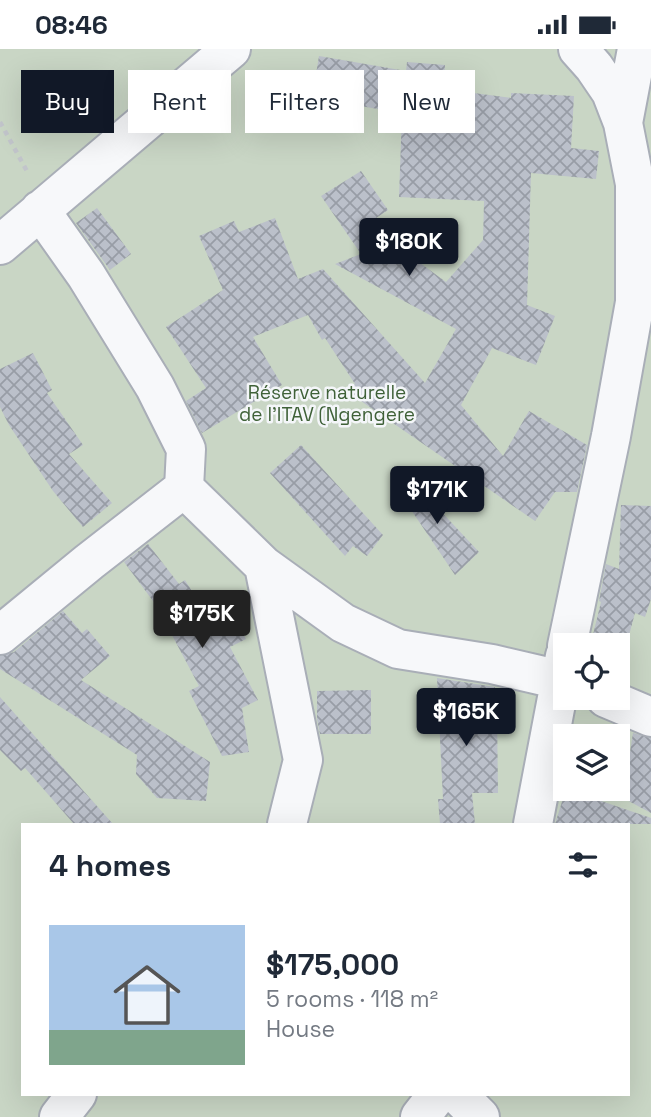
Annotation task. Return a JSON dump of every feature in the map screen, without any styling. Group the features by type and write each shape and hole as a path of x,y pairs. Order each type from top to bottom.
{"street":[{"path":"0,245 231,49"},
{"path":"571,633 635,302 635,184 623,123 611,92 578,49"},
{"path":"623,123 637,49"},
{"path":"40,210 86,275 155,387 186,449 184,488 264,566 343,623 398,649 492,664 553,665"},
{"path":"0,635 184,488"},
{"path":"264,566 303,759 287,823"},
{"path":"630,708 651,717"},
{"path":"533,823 555,710"},
{"path":"59,1117 75,1096"},
{"path":"420,1117 436,1096"},
{"path":"459,1096 480,1117"}],"path":[{"path":"0,122 31,180 40,210"}],"green space":[{"name":"Réserve naturelle de l'ITAV (Ngengere","path":"0,49 651,49 651,1117 0,1117"}],"building":[{"path":"319,56 400,70 378,70 378,109 364,107 364,70 317,70"},
{"path":"407,62 445,65 445,70 406,70"},
{"path":"475,93 511,98 511,93 574,96 571,148 599,151 596,179 531,173 527,305 555,316 536,365 492,348 461,405 503,456 529,411 587,445 577,492 555,492 535,521 345,390 355,384 325,338 322,340 308,315 253,337 282,385 202,433 186,401 206,388 166,327 223,290 199,236 234,221 239,232 275,218 298,279 323,269 425,383 456,329 335,264 361,254 321,196 361,171 388,210 367,224 446,282 483,240 484,201 399,197 401,133 475,133"},
{"path":"97,208 131,254 110,270 76,223"},
{"path":"33,353 52,390 47,393 83,445 69,454 112,503 83,527 53,491 0,407 0,369"},
{"path":"301,445 383,535 367,556 353,546 345,556 270,473"},
{"path":"406,474 479,552 455,575 393,483"},
{"path":"621,505 651,506 651,599 645,617 635,613 630,633 593,633 606,564 619,569"},
{"path":"148,544 179,584 185,580 201,606 223,595 246,639 230,647 258,700 242,708 249,752 222,756 189,691 199,686 156,605 124,562"},
{"path":"63,611 82,633 87,629 110,656 81,680 210,762 206,801 157,798 136,774 137,755 0,669 0,656 14,652"},
{"path":"437,678 495,687 493,712 497,712 498,793 472,793 475,823 440,823 438,799 443,799"},
{"path":"371,690 371,734 320,734 317,691"},
{"path":"0,697 112,823 73,823 25,768 21,771 0,750"},
{"path":"633,733 651,738 651,813 629,801"},
{"path":"562,801 601,801 651,818 651,824 555,823"}]}
